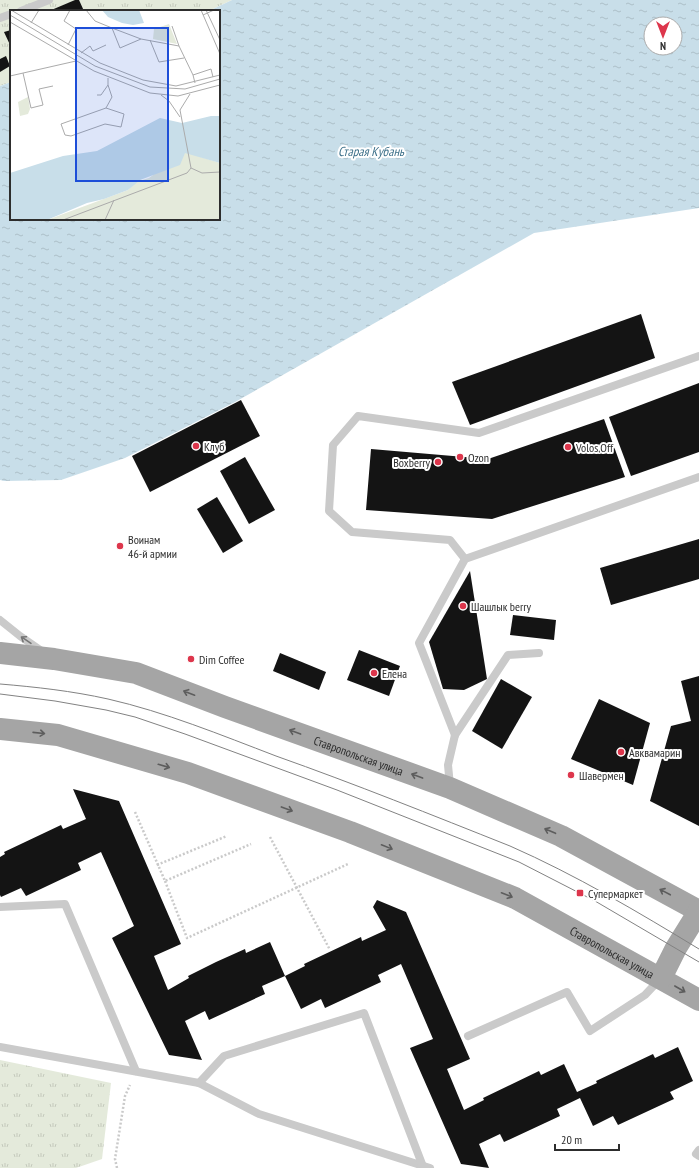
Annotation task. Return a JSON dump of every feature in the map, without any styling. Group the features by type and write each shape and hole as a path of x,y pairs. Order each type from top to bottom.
{"main road":[{"name":"Ставропольская улица","path":"0,653 54,659 136,672 225,707 450,788 561,836 699,911 676,948 661,978"},
{"name":"Ставропольская улица","path":"0,729 58,735 188,772 350,832 515,898 699,1000"}],"lane":[{"path":"24,10 49,0"},
{"path":"0,18 10,14"},
{"path":"465,559 450,540 352,532 329,511 333,445 358,416 479,433 699,356"},
{"path":"455,735 419,643 465,559 699,477"},
{"path":"0,620 20,636 54,659"},
{"path":"450,788 448,765 455,735 508,656 539,653"},
{"path":"0,907 65,904 136,1071"},
{"path":"468,1036 567,992 590,1031 645,995 661,978"},
{"path":"199,1083 224,1056 364,1013 422,1164"},
{"path":"0,1047 199,1083 259,1114 422,1164 430,1168"},
{"path":"699,1150 696,1154 699,1156"}],"path":[{"path":"135,812 165,881 187,938 348,864"},
{"path":"157,865 227,836"},
{"path":"270,837 330,950"},
{"path":"165,881 251,844"},
{"path":"117,1168 115,1159 125,1096 136,1071"}],"green space":[{"path":"0,0 232,0 210,10 10,10 10,82 0,86"},
{"path":"0,1060 111,1083 102,1159 76,1168 0,1168"}],"water":[{"name":"Старая Кубань","path":"232,0 699,0 699,208 534,233 235,402 125,458 61,480 0,480 0,86 10,82 10,220 220,220 220,10 210,10"}],"building":[{"path":"75,0 79,0 84,10 51,10"},
{"path":"10,30 10,45 4,32"},
{"path":"6,56 10,66 0,72 0,59"},
{"path":"641,314 655,358 470,425 452,382"},
{"path":"699,383 699,452 631,476 609,417"},
{"path":"241,400 260,436 150,492 132,456"},
{"path":"604,419 625,477 492,519 366,510 371,449 488,459"},
{"path":"245,457 275,510 249,524 220,471"},
{"path":"217,497 243,541 223,553 197,509"},
{"path":"699,539 699,579 611,605 600,568"},
{"name":"Шашлык berry","path":"470,571 487,679 464,690 443,689 429,642"},
{"path":"513,615 556,620 554,640 510,635"},
{"path":"359,650 400,666 389,696 347,680"},
{"path":"280,653 326,672 319,690 273,671"},
{"path":"699,676 699,826 650,801 671,726 691,721 681,681"},
{"path":"501,679 532,697 502,749 472,731"},
{"path":"599,699 650,723 633,785 571,759"},
{"path":"73,789 119,801 181,944 154,956 168,990 189,978 188,976 216,962 245,949 246,953 270,942 285,976 262,986 265,994 209,1020 205,1011 185,1021 202,1060 169,1055 112,938 134,926 101,852 78,863 81,870 26,896 21,888 1,897 0,895 0,857 5,854 4,852 61,825 63,829 86,819"},
{"path":"377,900 406,912 470,1059 447,1069 464,1110 484,1100 483,1098 539,1071 541,1075 564,1064 577,1092 597,1083 596,1081 653,1054 655,1058 678,1047 693,1081 670,1092 674,1099 618,1125 613,1116 593,1126 580,1098 557,1109 560,1116 504,1142 500,1134 479,1144 489,1168 461,1164 410,1048 433,1039 401,964 378,975 381,982 325,1008 321,999 301,1009 285,976 305,966 304,964 361,937 362,941 386,930 373,907"}],"tram line":[{"path":"0,684 94,696 151,710 193,724 364,789 535,857 606,894 699,949"},
{"path":"0,694 55,701 135,717 337,790 519,862 595,901 699,962"}],"place":[{"name":"Клуб","path":"196,446"},
{"name":"Volos.Off","path":"568,447"},
{"name":"Ozon","path":"460,457"},
{"name":"Boxberry","path":"438,462"},
{"name":"Воинам 46-й армии","path":"120,546"},
{"name":"Шашлык berry","path":"463,606"},
{"name":"Dim Coffee","path":"191,659"},
{"name":"Елена","path":"374,673"},
{"name":"Авквамарин","path":"621,752"},
{"name":"Шавермен","path":"571,775"},
{"name":"Супермаркет","path":"580,893"}]}
